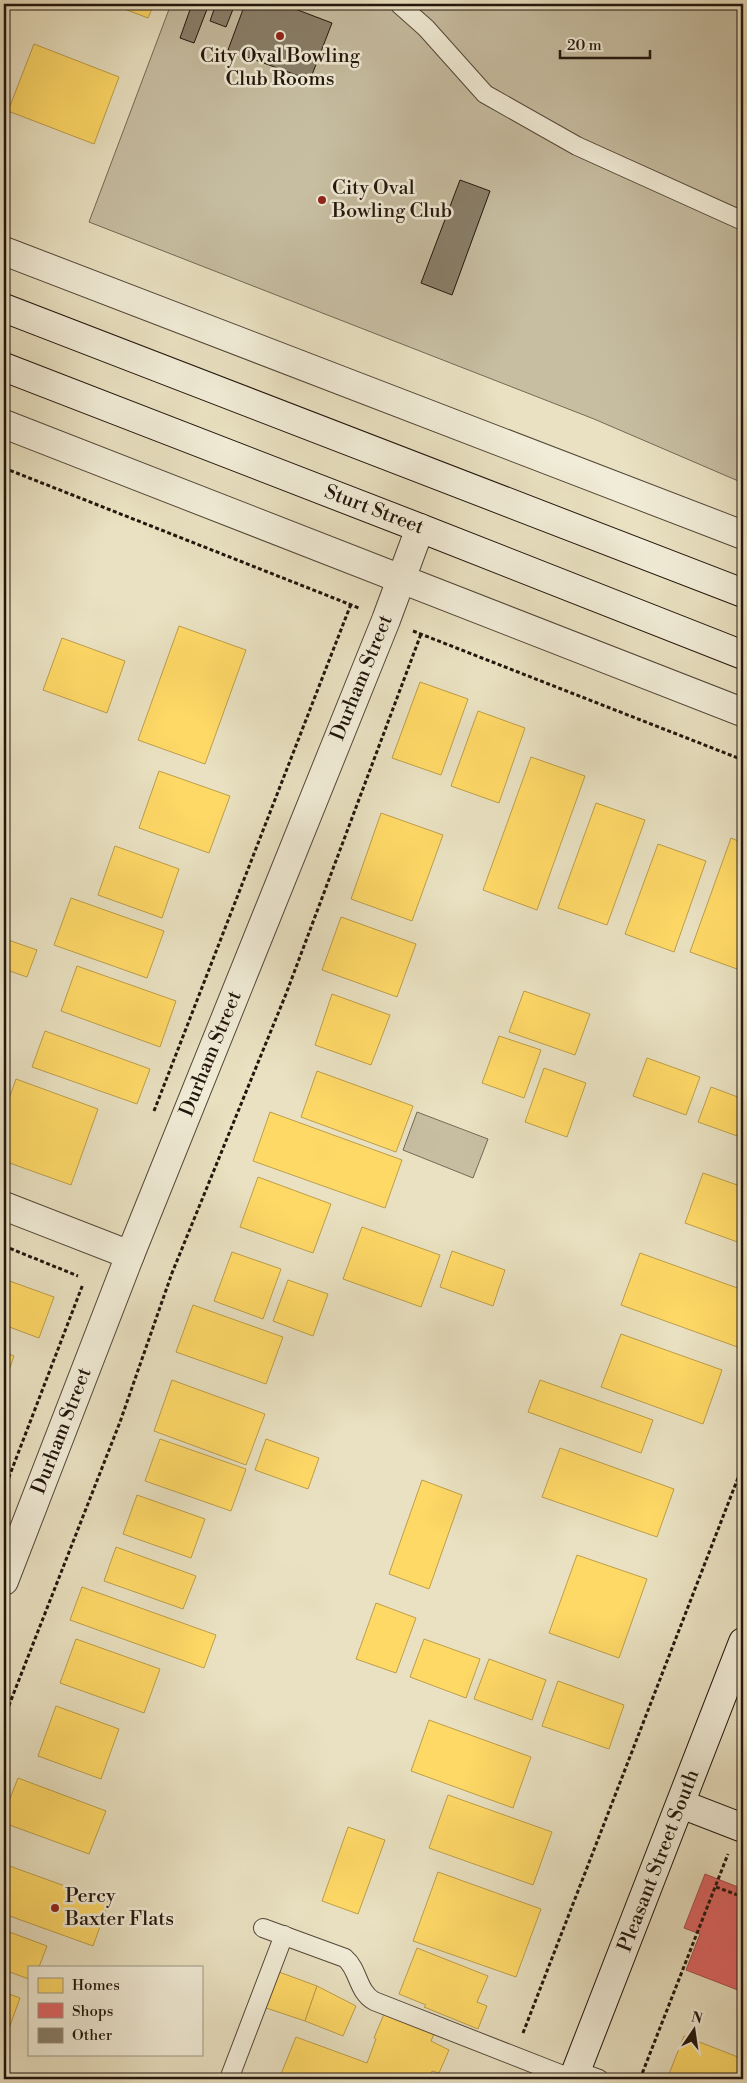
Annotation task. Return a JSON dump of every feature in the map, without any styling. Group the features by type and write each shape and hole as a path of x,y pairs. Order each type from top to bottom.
{"street":[{"path":"4,251 743,535"},
{"path":"4,308 743,593"},
{"name":"Sturt Street","path":"4,367 743,655"},
{"path":"4,424 743,712"},
{"name":"Durham Street","path":"4,1581 130,1255 420,528"},
{"path":"4,1206 130,1255"},
{"name":"Pleasant Street South","path":"581,2077 681,1804 743,1642"},
{"path":"681,1804 743,1828"}],"lane":[{"path":"399,4 426,28 485,94 577,146 743,221"},
{"path":"263,1928 345,1958 350,1964 364,1993 374,2001 514,2056 581,2077"},
{"path":"229,2079 284,1936"}],"path":[{"path":"4,468 350,604 153,1113"},
{"path":"4,1718 120,1422 172,1273 286,994 421,634 743,760"},
{"path":"4,1246 78,1276"},
{"path":"4,1490 83,1284"},
{"path":"514,2056 743,1465"},
{"path":"640,2079 716,1887 743,1897"}],"shaded area":[{"path":"171,4 743,4 743,483 594,419 89,222"},
{"path":"417,1112 488,1139 473,1178 403,1150"}],"building: Homes":[{"path":"111,4 154,4 148,18"},
{"path":"34,44 119,77 94,144 8,111"},
{"path":"179,626 246,650 205,764 138,740"},
{"path":"62,638 125,661 107,713 43,690"},
{"path":"420,682 468,699 441,775 392,758"},
{"path":"478,711 525,728 499,803 451,786"},
{"path":"531,757 585,776 537,910 483,890"},
{"path":"159,771 230,796 209,853 139,828"},
{"path":"596,803 645,820 607,925 558,908"},
{"path":"381,813 443,835 412,921 351,899"},
{"path":"731,838 743,843 743,953 737,969 690,952"},
{"path":"658,844 706,861 674,952 625,934"},
{"path":"115,846 179,869 162,918 98,895"},
{"path":"71,898 164,931 147,978 54,945"},
{"path":"341,917 416,944 397,997 322,970"},
{"path":"8,940 37,950 27,977 4,969 4,950"},
{"path":"77,966 176,1001 160,1047 61,1011"},
{"path":"524,991 590,1014 575,1055 509,1032"},
{"path":"332,994 390,1015 371,1065 315,1045"},
{"path":"45,1031 150,1069 137,1104 32,1067"},
{"path":"499,1036 541,1050 524,1098 482,1083"},
{"path":"647,1058 700,1077 686,1115 633,1096"},
{"path":"544,1068 586,1083 567,1137 525,1122"},
{"path":"317,1071 413,1106 396,1152 301,1117"},
{"path":"16,1079 98,1109 71,1185 4,1161 4,1113"},
{"path":"711,1087 743,1099 743,1138 698,1122"},
{"path":"270,1112 402,1160 385,1208 253,1161"},
{"path":"703,1173 743,1187 743,1244 685,1223"},
{"path":"258,1177 331,1204 313,1253 240,1227"},
{"path":"362,1227 440,1255 421,1307 343,1279"},
{"path":"452,1251 505,1270 493,1306 440,1287"},
{"path":"232,1252 281,1269 263,1319 214,1301"},
{"path":"640,1253 743,1290 743,1349 621,1305"},
{"path":"4,1279 54,1297 39,1338 4,1325"},
{"path":"288,1280 328,1294 313,1336 273,1321"},
{"path":"193,1305 283,1337 266,1384 176,1352"},
{"path":"621,1334 722,1370 703,1424 601,1387"},
{"path":"4,1352 14,1356 4,1385"},
{"path":"172,1380 265,1414 246,1465 154,1431"},
{"path":"540,1380 653,1420 641,1453 528,1412"},
{"path":"160,1439 246,1469 231,1511 145,1481"},
{"path":"266,1439 319,1458 308,1489 255,1470"},
{"path":"560,1448 674,1489 657,1537 542,1497"},
{"path":"422,1480 462,1495 429,1589 389,1574"},
{"path":"137,1495 205,1519 191,1558 123,1534"},
{"path":"116,1547 196,1576 183,1609 104,1581"},
{"path":"577,1555 647,1579 619,1658 549,1633"},
{"path":"82,1587 216,1635 204,1668 70,1620"},
{"path":"376,1603 416,1618 396,1673 356,1659"},
{"path":"76,1639 160,1669 144,1713 60,1683"},
{"path":"424,1639 480,1659 466,1698 410,1677"},
{"path":"489,1659 546,1680 532,1720 474,1699"},
{"path":"558,1681 624,1705 609,1749 542,1726"},
{"path":"56,1706 119,1729 101,1779 38,1756"},
{"path":"429,1720 531,1757 513,1808 411,1771"},
{"path":"18,1778 106,1811 89,1854 4,1823 4,1814"},
{"path":"448,1795 552,1832 533,1885 429,1848"},
{"path":"348,1827 385,1840 358,1914 322,1901"},
{"name":"Percy Baxter Flats","path":"4,1864 109,1902 93,1946 4,1914"},
{"path":"438,1872 541,1909 516,1977 413,1941"},
{"path":"4,1930 47,1946 39,1966 28,1966 28,1979 4,1970"},
{"path":"417,1948 488,1976 477,2002 487,2006 478,2029 424,2007 426,2005 399,1994"},
{"path":"279,1972 317,1986 305,2021 266,2008"},
{"path":"317,1986 356,2006 343,2036 305,2021"},
{"path":"4,1992 20,1998 7,2034 4,2032"},
{"path":"384,2014 434,2034 431,2041 449,2050 439,2073 432,2071 429,2079 279,2079 296,2037 367,2063 376,2039 374,2038"},
{"path":"684,2036 743,2059 743,2066 738,2079 667,2079"}],"building: Shops":[{"path":"705,1874 743,1889 743,1992 686,1970 700,1934 684,1928"}],"building: Other":[{"path":"192,4 209,4 194,43 180,38"},
{"path":"216,4 235,4 226,27 210,21"},
{"name":"City Oval Bowling Club Rooms","path":"245,4 282,4 332,23 310,80 228,50"},
{"path":"460,180 490,191 452,295 421,283"}],"place":[{"name":"City Oval Bowling Club Rooms","path":"280,36"},
{"name":"City Oval Bowling Club","path":"322,200"},
{"name":"Percy Baxter Flats","path":"55,1908"}]}
